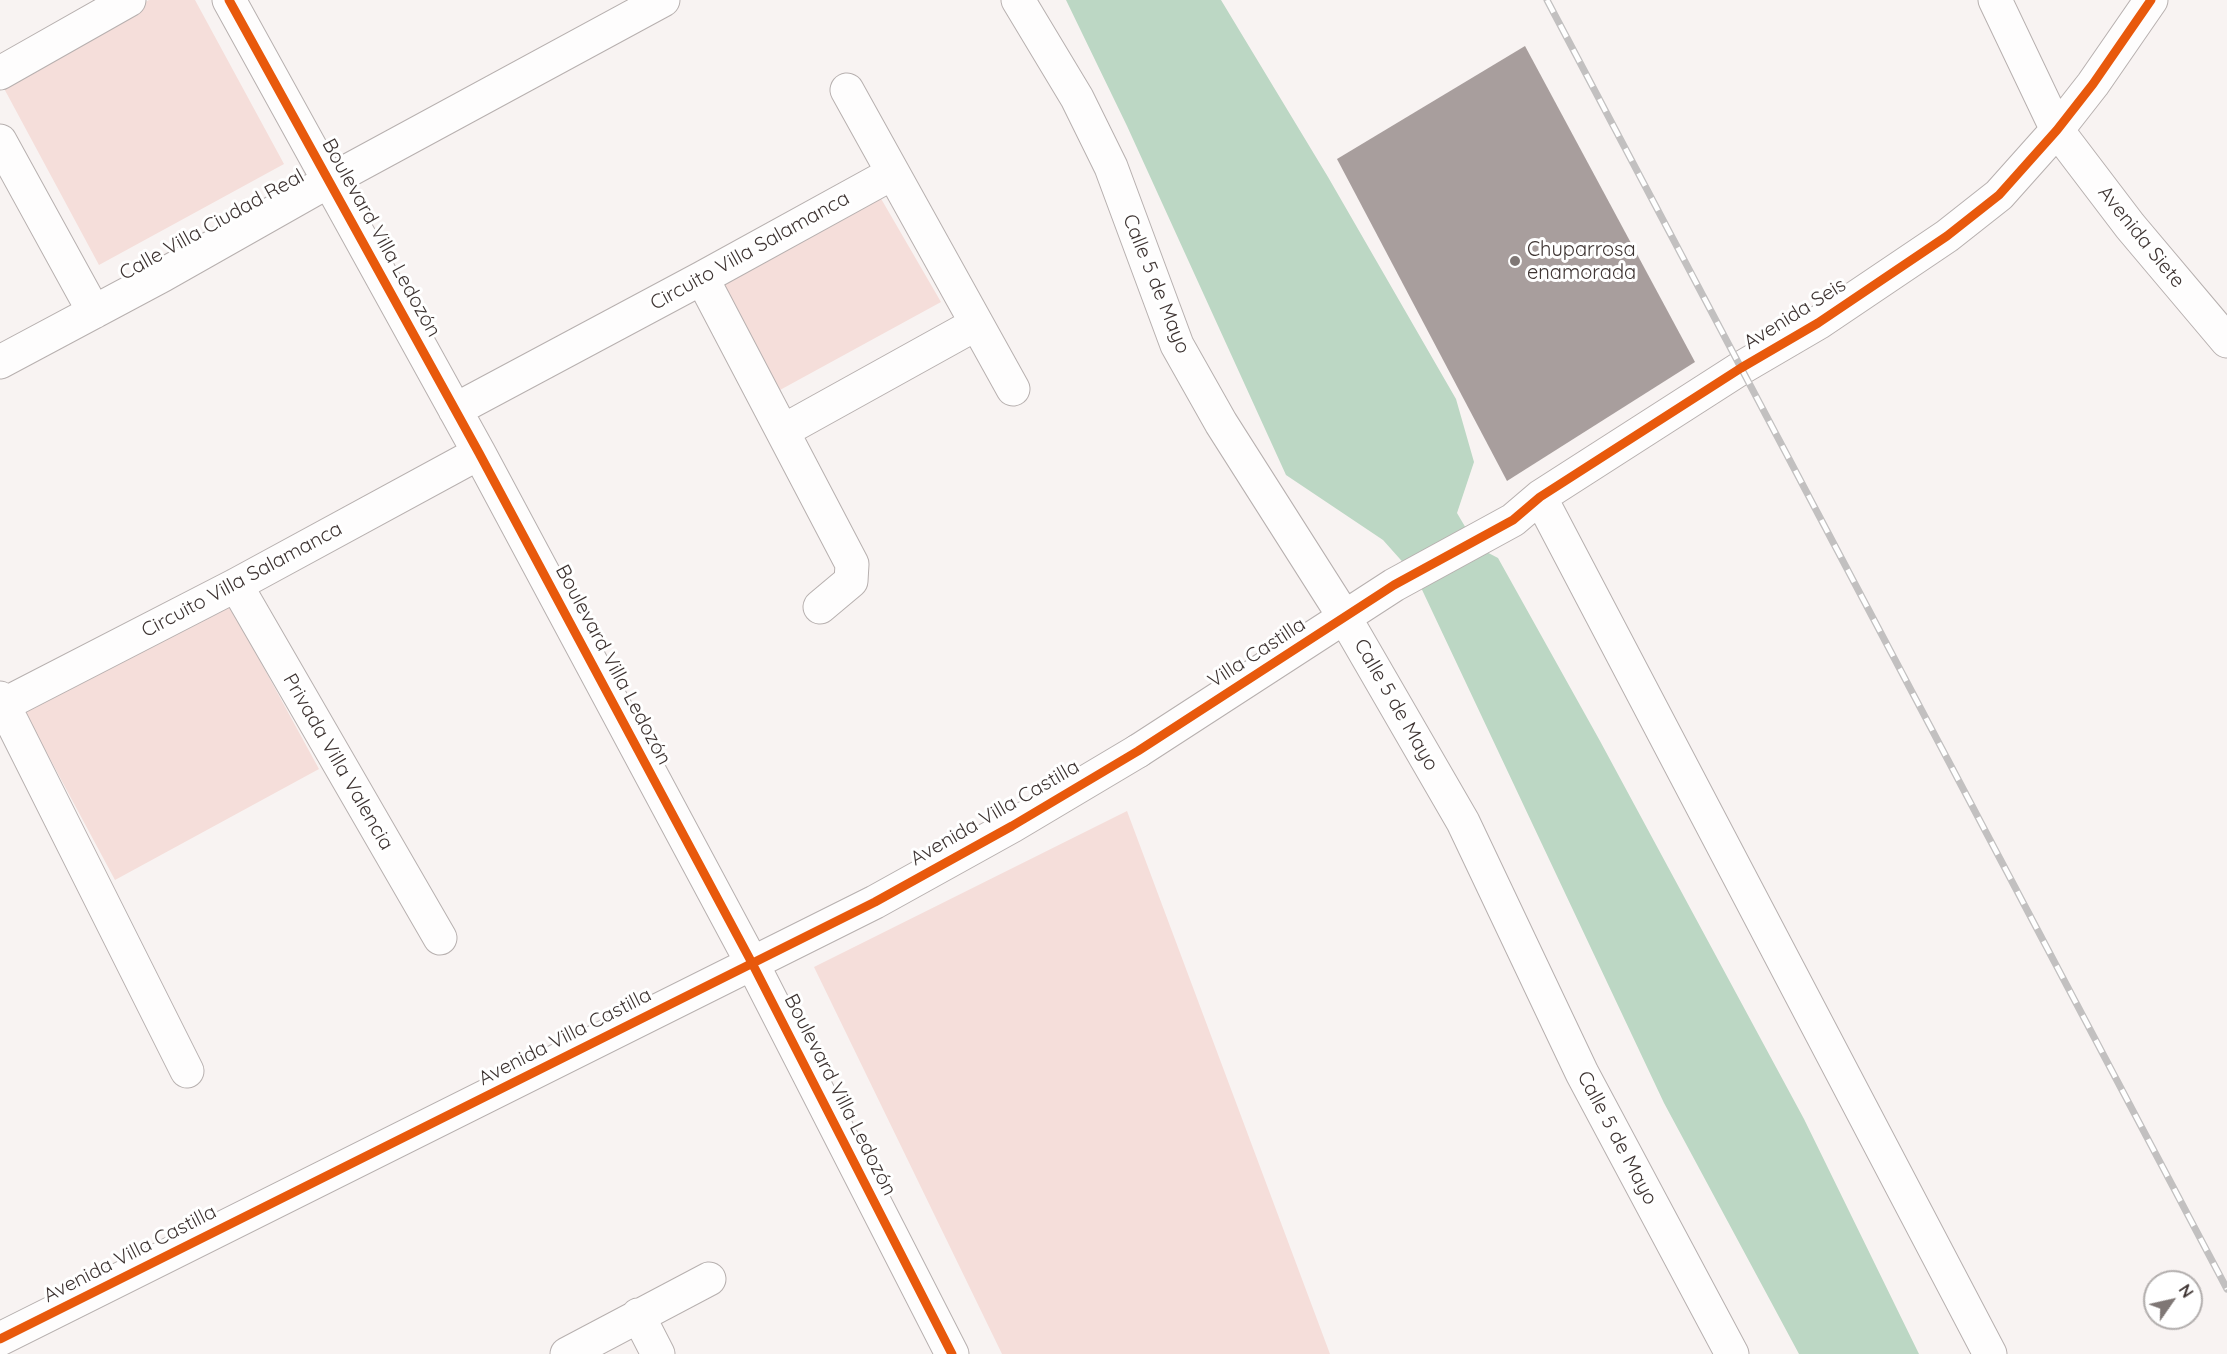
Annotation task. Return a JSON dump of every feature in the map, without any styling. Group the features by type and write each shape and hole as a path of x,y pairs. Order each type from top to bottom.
{"street":[{"path":"0,73 129,0"},
{"name":"Boulevard Villa Ledozón","path":"230,0 455,410 752,963 952,1354"},
{"name":"Calle Villa Ciudad Real","path":"0,362 663,0"},
{"name":"Calle 5 de Mayo","path":"1018,0 1077,98 1111,167 1178,345 1221,423 1345,618 1463,822 1582,1073 1732,1354"},
{"name":"Avenida Siete","path":"1995,0 2057,130 2130,226 2227,341"},
{"name":"Avenida Seis","path":"1394,585 1513,520 1540,497 1741,368 1818,323 1947,236 1999,195 2057,130 2093,84 2151,0"},
{"path":"847,90 1013,389"},
{"path":"0,141 94,312"},
{"name":"Circuito Villa Salamanca","path":"455,410 893,173"},
{"path":"702,278 852,564 851,582 820,607"},
{"path":"783,431 976,324"},
{"name":"Circuito Villa Salamanca","path":"2,701 236,585 478,453"},
{"path":"1540,497 1990,1354"},
{"name":"Privada Villa Valencia","path":"236,585 440,938"},
{"name":"Villa Castilla","path":"1138,751 1394,585"},
{"path":"2,701 187,1071"},
{"name":"Avenida Villa Castilla","path":"3,1329 875,902 1012,826 1138,751"},
{"path":"567,1354 709,1279"},
{"path":"638,1315 657,1354"}],"shaded area":[{"path":"149,0 195,0 284,164 99,265 0,81"},
{"path":"1066,0 1221,0 1328,177 1456,399 1474,462 1457,513 1477,547 1498,558 1600,741 1804,1119 1919,1354 1799,1354 1664,1103 1416,577 1383,540 1286,475 1127,126"},
{"path":"876,190 941,302 780,390 722,285"},
{"path":"223,593 319,769 115,880 20,703"},
{"path":"1127,811 1330,1354 1002,1354 814,967"}],"building":[{"name":"Chuparrosa enamorada","path":"1525,46 1695,362 1507,481 1337,159"}],"railway":[{"path":"1547,0 2227,1289"}],"cycle path":[{"path":"229,0 479,453 752,963 952,1354"},
{"path":"0,1339 875,902 1012,826 1138,751 1394,585 1513,520 1540,497 1741,368 1818,323 1947,236 1999,195 2057,130 2093,84 2151,0"}],"place":[{"name":"Chuparrosa enamorada","path":"1515,261"}]}
